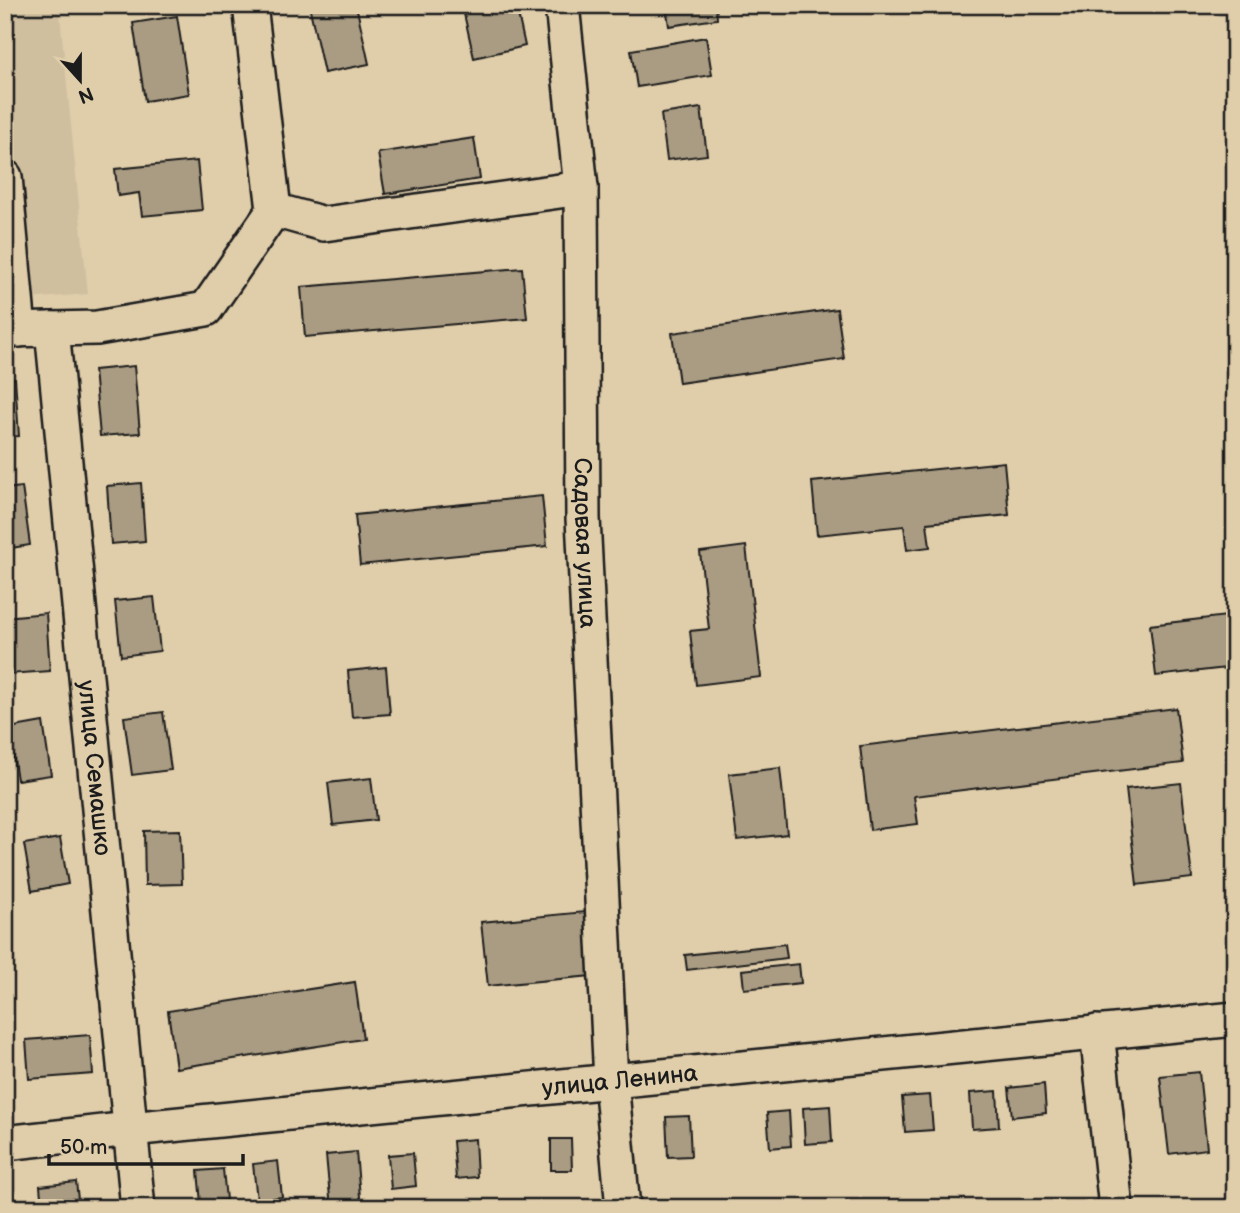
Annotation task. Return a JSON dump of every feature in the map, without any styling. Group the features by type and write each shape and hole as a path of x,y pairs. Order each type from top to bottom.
{"street":[{"path":"5,177 12,330 97,328 206,309 274,210 250,5"},
{"name":"Садовая улица","path":"562,5 581,188 583,518 611,1081 623,1208"},
{"path":"274,210 324,223 581,188"},
{"name":"улица Семашко","path":"52,329 138,1208"},
{"name":"улица Ленина","path":"5,1143 1235,1019"},
{"path":"1097,1032 1115,1208"}],"shaded area":[{"path":"5,5 59,5 88,294 5,301"}],"building":[{"path":"309,5 356,5 369,64 324,73"},
{"path":"462,5 516,5 525,46 474,58"},
{"path":"666,5 716,5 717,19 669,26"},
{"path":"177,16 189,94 145,101 133,23"},
{"path":"706,37 712,75 637,87 631,50"},
{"path":"701,108 707,155 667,160 661,114"},
{"path":"474,138 480,179 385,194 378,153"},
{"path":"197,161 202,210 142,216 139,193 118,196 115,169"},
{"path":"522,268 527,318 305,337 301,287"},
{"path":"837,309 844,359 679,383 672,333"},
{"path":"134,366 140,433 100,436 94,370"},
{"path":"15,378 19,436 5,437 5,379"},
{"path":"1004,462 1009,515 927,523 930,547 907,550 904,526 817,535 812,482"},
{"path":"141,483 145,541 111,544 107,486"},
{"path":"22,487 30,545 5,549 5,489"},
{"path":"542,496 547,546 360,565 355,515"},
{"path":"746,546 761,677 696,685 690,631 709,629 700,552"},
{"path":"154,597 160,651 121,656 115,601"},
{"path":"46,613 50,671 8,674 5,617"},
{"path":"1235,615 1235,667 1156,676 1150,625"},
{"path":"386,667 390,714 352,717 348,671"},
{"path":"1176,708 1183,763 914,796 918,824 870,830 860,746"},
{"path":"163,712 171,770 132,775 124,717"},
{"path":"43,722 51,775 17,780 9,728"},
{"path":"780,768 787,834 737,840 729,774"},
{"path":"371,778 376,820 333,825 328,783"},
{"path":"1181,783 1192,878 1137,885 1126,789"},
{"path":"180,830 182,884 145,885 144,831"},
{"path":"60,838 68,884 32,891 24,844"},
{"path":"585,912 591,976 488,986 481,922"},
{"path":"785,944 787,958 687,970 685,955"},
{"path":"799,964 801,983 744,989 742,970"},
{"path":"355,982 363,1039 176,1068 168,1011"},
{"path":"90,1035 93,1074 29,1079 26,1040"},
{"path":"1199,1072 1207,1149 1169,1154 1160,1076"},
{"path":"1044,1084 1046,1113 1012,1117 1009,1088"},
{"path":"997,1091 999,1127 972,1129 970,1093"},
{"path":"930,1095 933,1130 905,1132 902,1097"},
{"path":"830,1106 832,1142 805,1144 803,1108"},
{"path":"789,1111 791,1146 770,1148 767,1113"},
{"path":"689,1116 691,1156 668,1157 666,1117"},
{"path":"475,1139 477,1177 456,1179 453,1141"},
{"path":"551,1139 571,1139 572,1170 551,1170"},
{"path":"356,1152 361,1208 331,1208 326,1155"},
{"path":"413,1153 416,1186 391,1189 388,1155"},
{"path":"278,1161 282,1197 257,1200 253,1164"},
{"path":"223,1169 226,1200 201,1203 198,1171"},
{"path":"76,1182 79,1208 42,1208 40,1186"}]}
